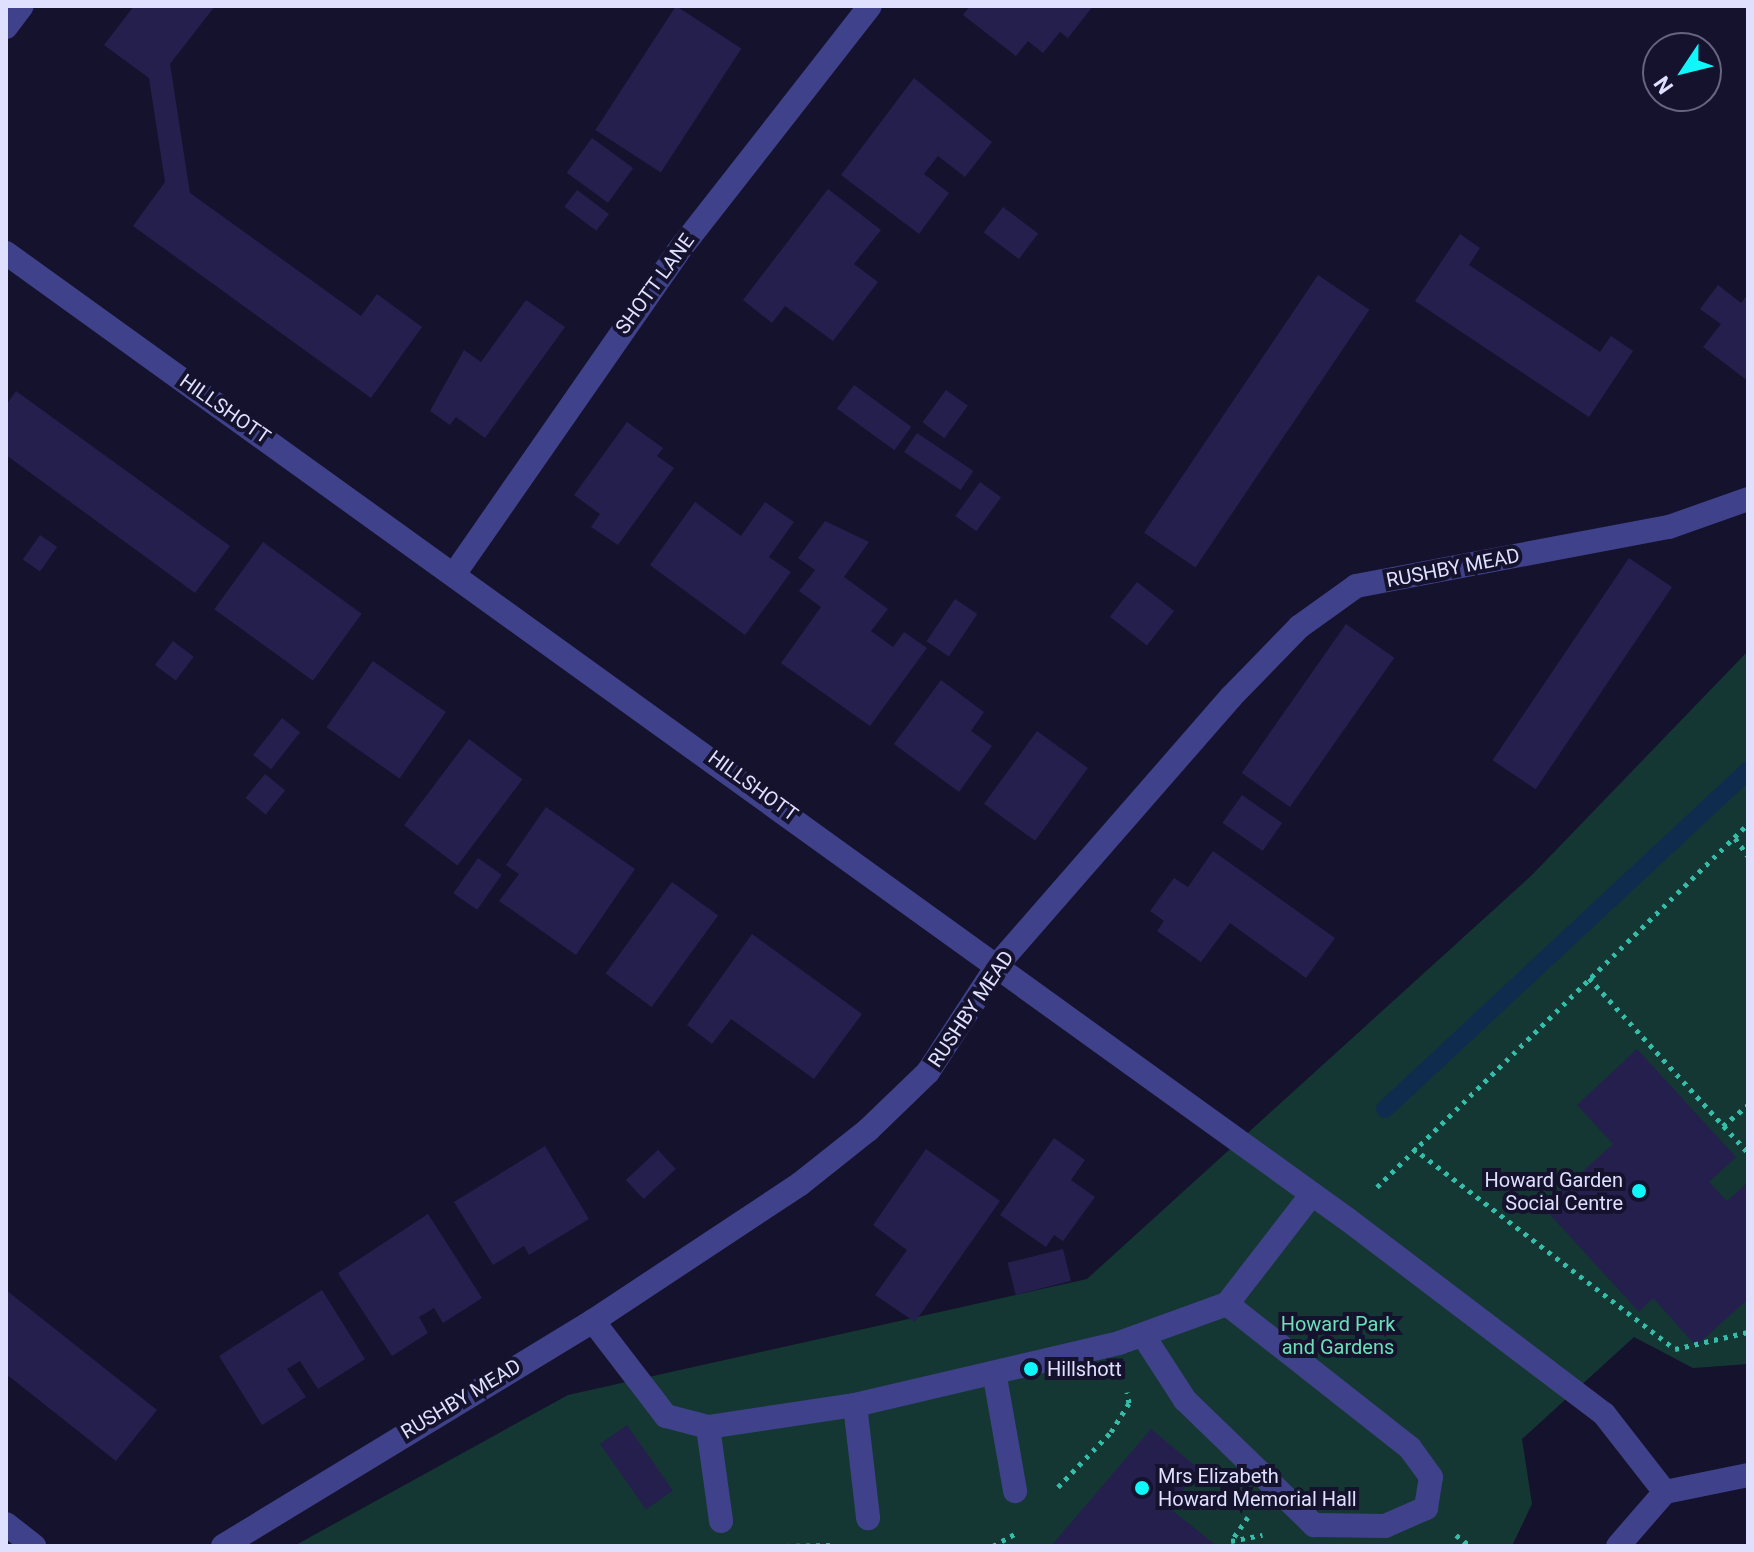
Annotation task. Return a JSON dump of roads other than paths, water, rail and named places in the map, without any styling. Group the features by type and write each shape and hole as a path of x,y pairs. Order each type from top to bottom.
{"street":[{"path":"6,27 22,6"},
{"name":"SHOTT LANE","path":"455,573 677,253 870,6"},
{"name":"HILLSHOTT","path":"6,253 999,963 1347,1219 1604,1414 1665,1492"},
{"name":"RUSHBY MEAD","path":"223,1546 593,1321 800,1184 868,1130 928,1072 999,963 1231,697 1299,627 1356,586 1669,527 1748,499"},
{"path":"593,1321 666,1416 708,1427 855,1405 995,1377 1119,1343 1227,1304 1312,1194"},
{"path":"1143,1335 1185,1400 1314,1525 1385,1526 1426,1508 1431,1477 1410,1448 1227,1304"},
{"path":"995,1377 1015,1491"},
{"path":"855,1405 868,1518"},
{"path":"708,1427 721,1521"},
{"path":"1618,1546 1665,1492 1748,1475"},
{"path":"6,1524 34,1546"}],"waterway":[{"path":"1385,1109 1748,770"}],"place":[{"name":"Howard Garden Social Centre","path":"1639,1191"},
{"name":"Hillshott","path":"1031,1369"},
{"name":"Mrs Elizabeth Howard Memorial Hall","path":"1142,1488"}],"park label":[{"name":"Howard Park and Gardens","path":"1338,1336"}]}
